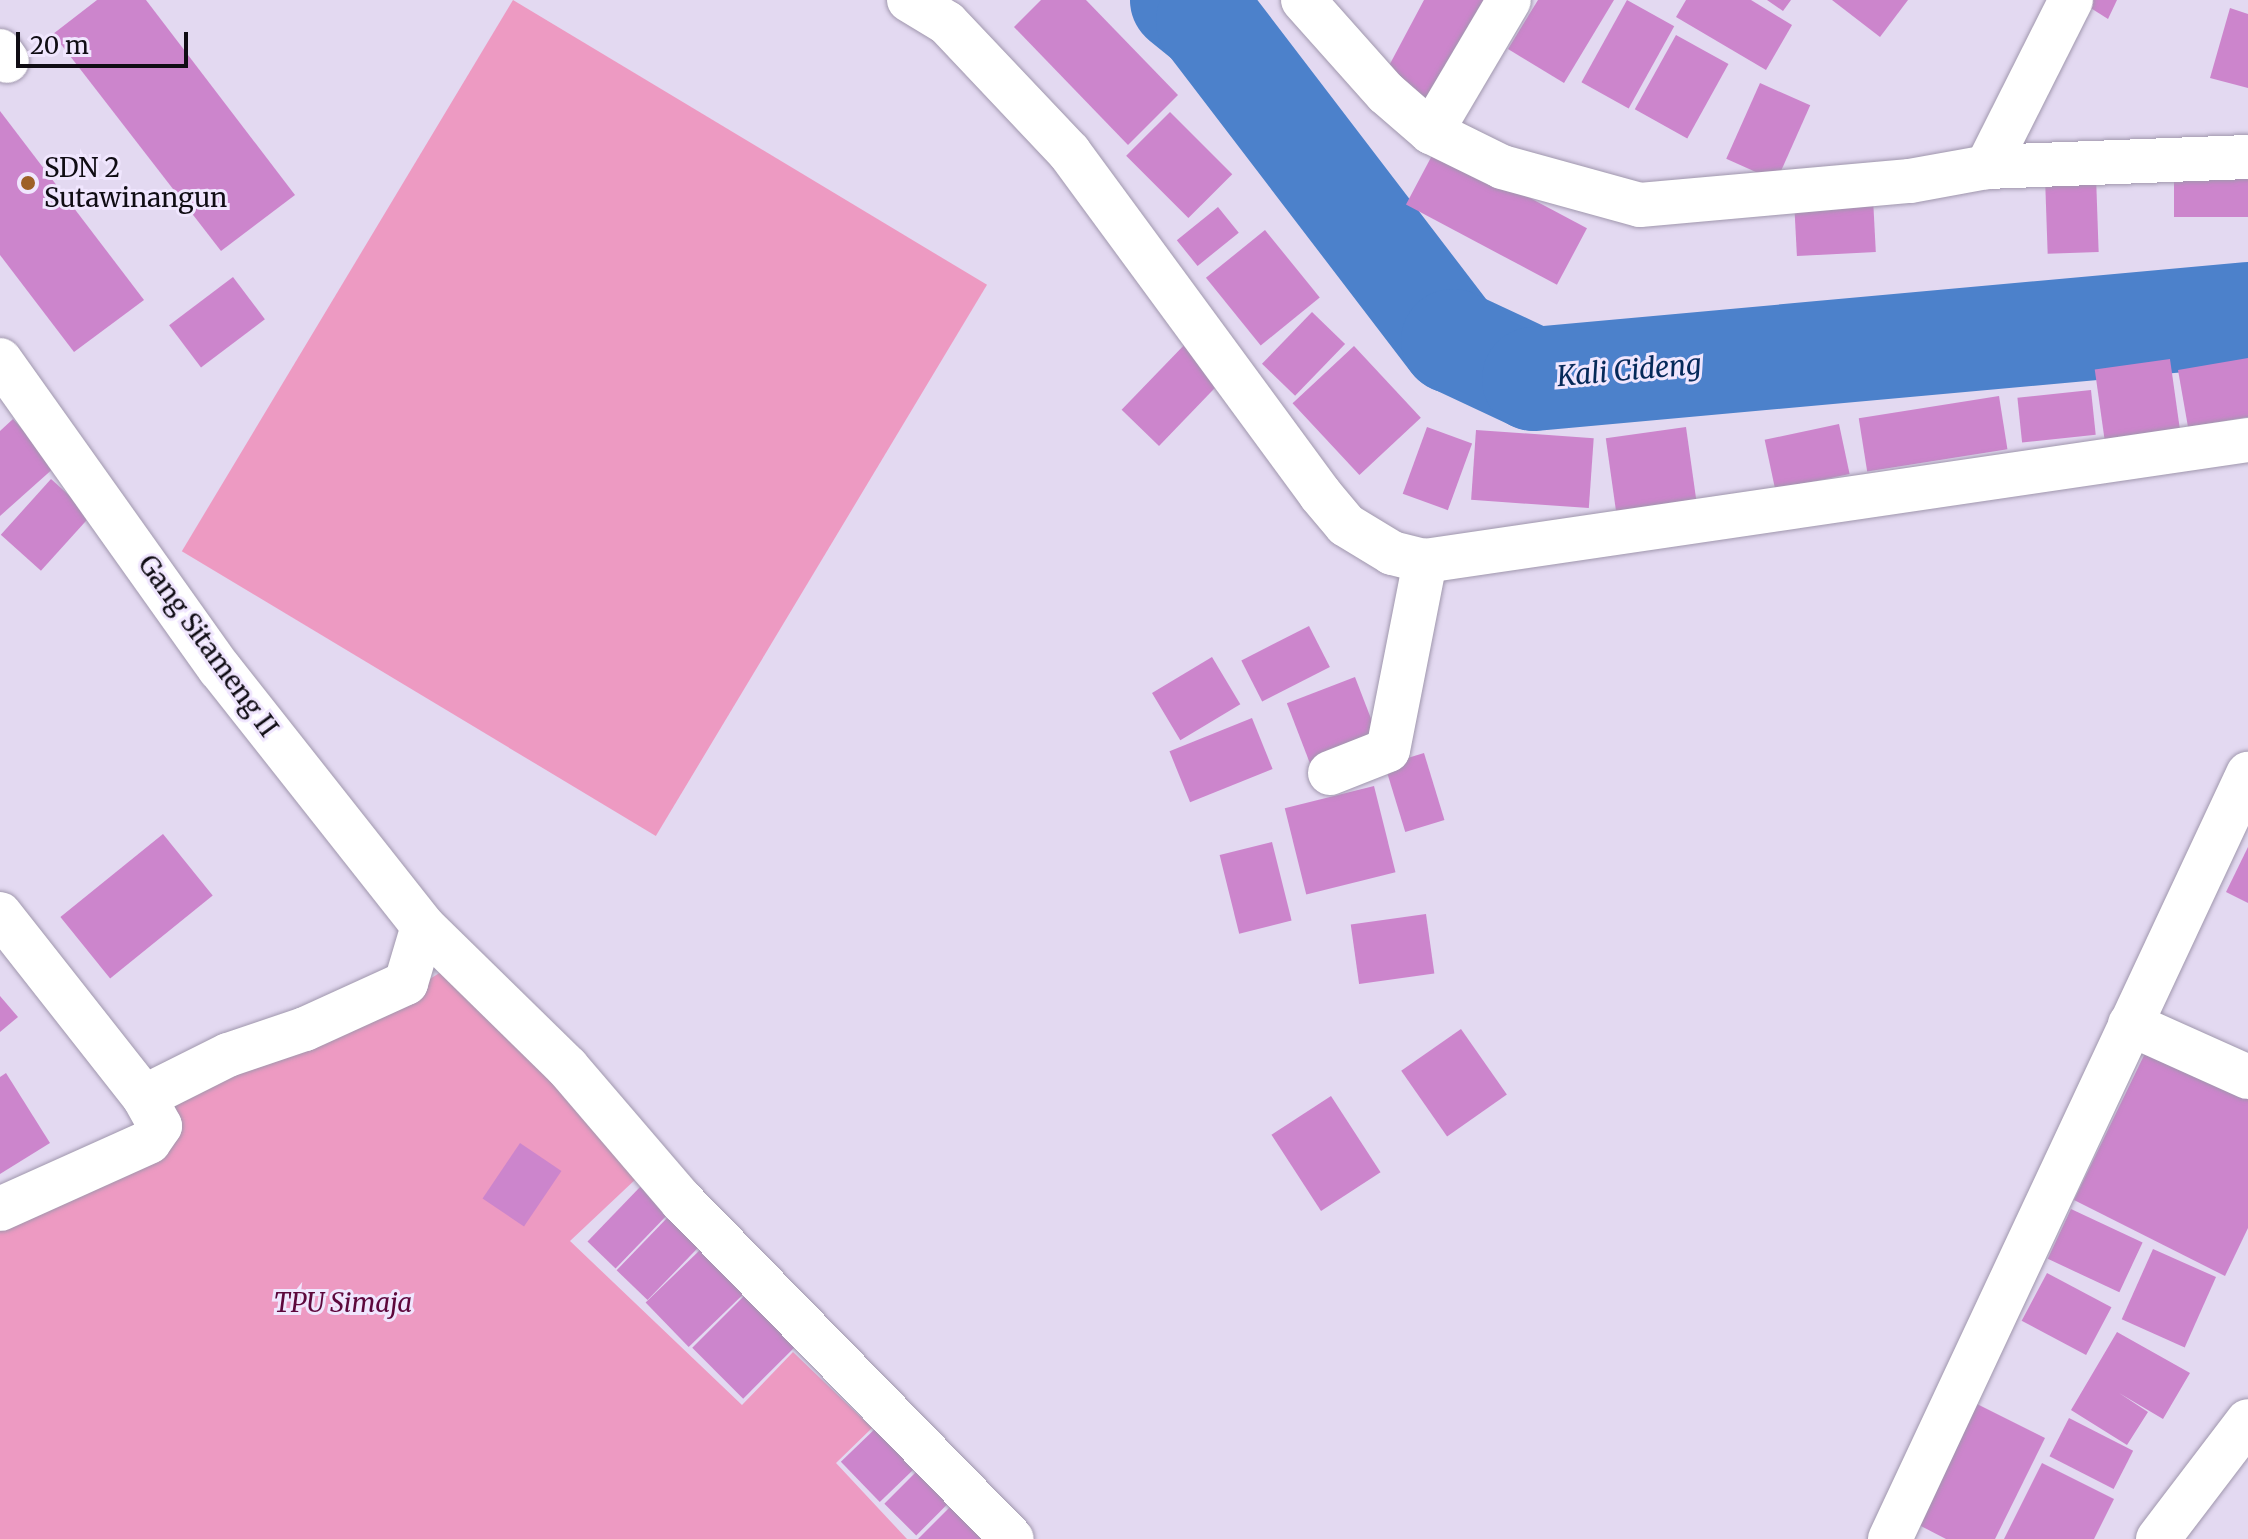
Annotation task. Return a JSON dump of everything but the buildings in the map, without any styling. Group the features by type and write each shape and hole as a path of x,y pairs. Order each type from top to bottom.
{"street":[{"path":"909,0 947,23 1069,152 1346,525 1392,553 1425,561 2248,440"},
{"path":"1303,0 1386,93 1431,132 1502,167 1640,205 1910,181 1987,167 2248,157"},
{"path":"1431,132 1509,0"},
{"path":"1987,167 2071,0"},
{"name":"Gang Sitameng II","path":"0,360 220,669 423,926 567,1067 682,1201 1012,1539"},
{"path":"1330,773 1388,750 1425,561"},
{"path":"1890,1539 2248,774"},
{"path":"0,914 152,1111 149,1142 0,1209"},
{"path":"152,1111 228,1055 305,1029 406,983 423,926"},
{"path":"2130,1024 2248,1077"},
{"path":"2158,1539 2248,1421"}],"green space":[{"path":"513,0 987,285 656,836 182,551"},
{"name":"TPU Simaja","path":"449,967 638,1177 570,1241 742,1405 793,1352 872,1428 836,1463 907,1539 0,1539 0,1216 171,1100 393,1002"}],"waterway":[{"name":"Kali Cideng","path":"1182,0 1208,21 1453,341 1534,379 2248,314"}],"place":[{"name":"SDN 2 Sutawinangun","path":"28,183"}]}
